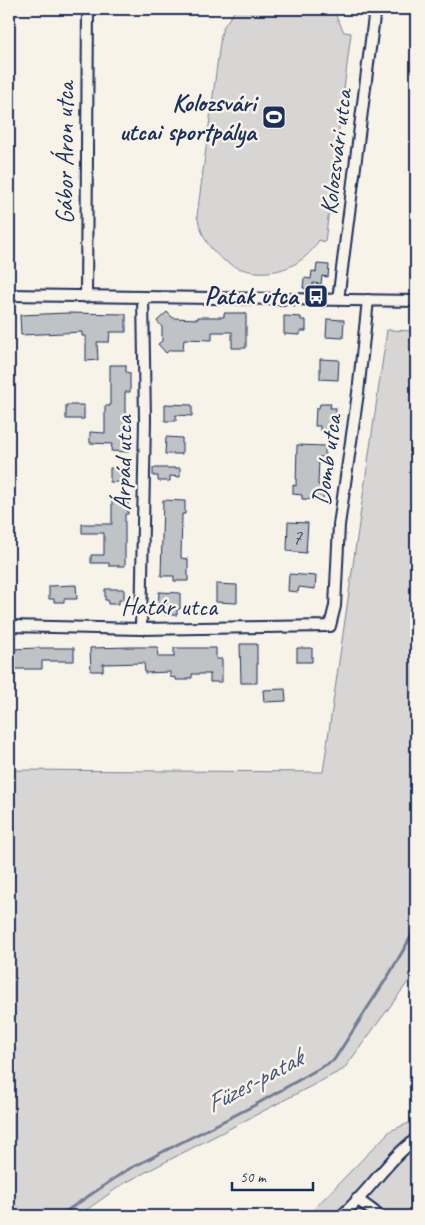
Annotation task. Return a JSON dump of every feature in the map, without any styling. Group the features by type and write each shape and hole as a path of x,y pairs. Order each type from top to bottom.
{"street":[{"name":"Gábor Áron utca","path":"86,297 88,9"},
{"name":"Kolozsvári utca","path":"338,300 375,9"},
{"path":"9,294 143,298 416,301"},
{"name":"Árpád utca","path":"141,629 145,420 143,298"},
{"name":"Domb utca","path":"330,626 335,606 339,525 358,394 368,300"},
{"name":"Határ utca","path":"9,626 141,629 330,626"},
{"path":"341,1216 412,1142 416,1153"},
{"path":"357,1199 380,1216"}],"shaded area":[{"path":"236,9 330,9 344,32 351,33 325,242 319,240 309,253 296,263 282,269 267,272 251,271 236,267 223,259 211,248 206,240 197,216 221,35 224,26"},
{"path":"387,330 416,331 416,974 411,978 344,1069 123,1184 78,1216 9,1216 9,770 323,772"},
{"path":"416,1120 416,1216 307,1216 390,1131"}],"building":[{"path":"317,264 329,265 328,277 322,276 321,284 313,283 313,289 303,288 304,278 311,279 312,271 316,272"},
{"path":"167,312 173,318 198,319 198,317 224,317 224,313 246,313 246,348 232,348 232,332 212,332 212,340 184,339 183,350 170,350 166,353 158,344 162,341 162,327 157,321"},
{"path":"67,313 126,314 126,332 110,332 109,342 97,342 98,360 86,361 86,336 82,336 82,332 21,335 20,315"},
{"path":"284,316 301,317 301,320 306,320 306,331 300,331 300,335 284,334"},
{"path":"327,319 344,320 343,338 326,337"},
{"path":"320,359 339,360 338,380 320,379"},
{"path":"110,365 126,365 126,372 130,373 130,392 125,392 125,434 128,434 128,452 111,451 112,444 90,443 90,432 105,433 105,406 110,406"},
{"path":"165,404 192,405 192,416 176,415 176,421 165,421"},
{"path":"320,404 331,404 330,408 336,408 335,427 330,427 330,430 320,430 320,426 315,426 316,408 319,408"},
{"path":"66,405 84,405 84,419 66,419"},
{"path":"166,437 182,438 182,454 165,454"},
{"path":"297,445 325,446 325,457 319,457 318,485 324,485 323,500 302,499 302,495 293,494 293,485 296,486"},
{"path":"110,468 129,468 129,482 110,482"},
{"path":"153,468 180,468 180,477 170,476 170,481 158,481 158,476 153,476"},
{"path":"112,500 128,500 128,514 125,514 125,566 109,566 109,563 91,563 91,555 104,555 104,533 82,533 82,524 112,524"},
{"path":"163,500 185,501 185,514 182,514 181,558 188,559 188,581 174,581 174,576 161,576"},
{"path":"288,522 308,523 306,553 287,551"},
{"path":"289,574 316,576 315,589 299,587 298,592 288,591"},
{"path":"216,584 237,585 237,603 216,602"},
{"path":"76,585 77,599 64,599 64,602 54,602 54,599 49,599 49,586"},
{"path":"105,589 124,589 124,600 119,600 119,604 108,604 108,600 105,600"},
{"path":"159,592 180,593 180,609 177,609 177,615 165,615 166,609 158,608"},
{"path":"240,644 257,644 257,683 241,683"},
{"path":"157,647 158,657 174,657 174,648 216,648 216,659 222,659 222,682 210,682 210,674 192,674 192,678 187,678 187,680 176,680 176,678 170,677 170,672 145,673 144,663 103,664 103,671 91,671 90,648"},
{"path":"74,648 74,661 42,661 42,669 9,669 9,649"},
{"path":"297,648 312,648 312,662 297,662"},
{"path":"285,689 286,701 264,702 263,690"}],"waterway":[{"name":"Füzes-patak","path":"59,1216 127,1170 255,1105 334,1060 390,973 416,928"}],"place":[{"name":"Kolozsvári utcai sportpálya","path":"274,117"},
{"name":"Patak utca","path":"316,296"}]}
